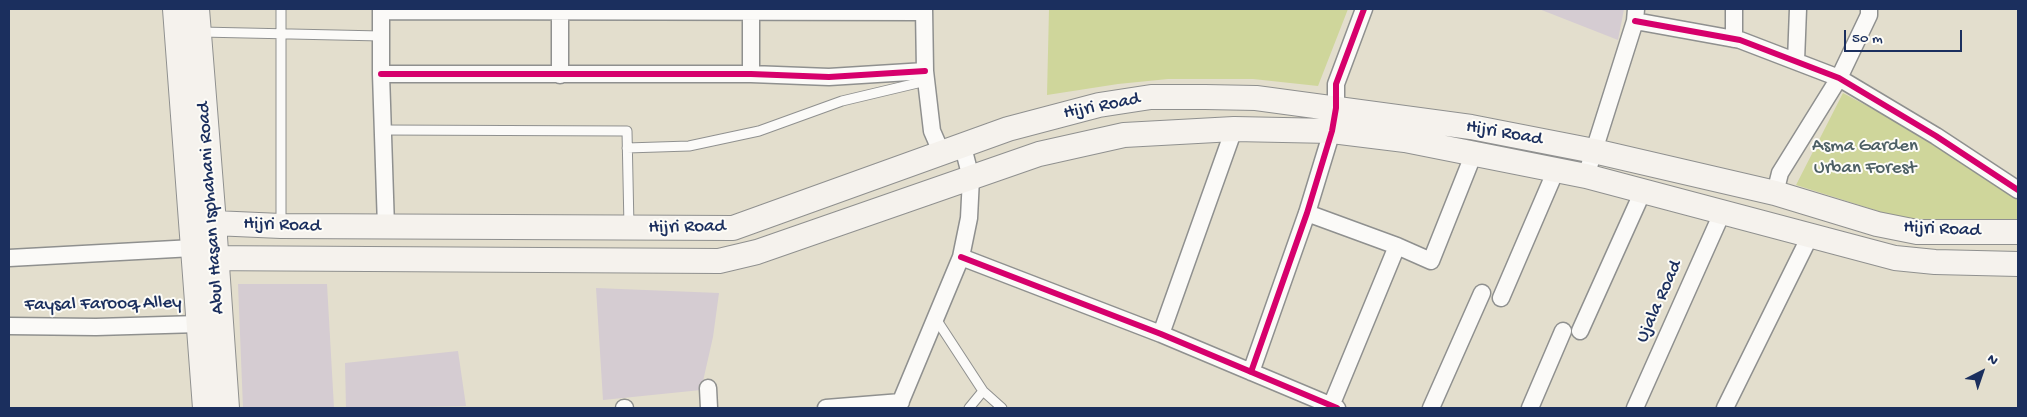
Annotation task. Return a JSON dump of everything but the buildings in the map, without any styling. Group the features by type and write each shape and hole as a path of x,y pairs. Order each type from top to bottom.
{"main road":[{"name":"Abul Hasan Isphahani Road","path":"175,9 191,222 200,255 227,408"},
{"name":"Abul Hasan Isphahani Road","path":"197,20 214,223 200,255 199,324 205,408"},
{"name":"Hijri Road","path":"191,222 281,226 733,228 1008,129 1099,105 1151,98 1256,98 1471,127 1594,151 1775,193 1877,224 1917,232 2018,232"},
{"name":"Hijri Road","path":"200,255 719,261 757,252 1039,154 1124,135 1234,129 1332,132 1405,140 1586,176 1895,258 1935,262 2018,264"},
{"path":"1750,220 1775,193"},
{"path":"1775,193 1782,229"}],"street":[{"path":"1251,372 1307,213 1332,132 1336,108 1336,84 1364,9"},
{"path":"1734,9 1734,39"},
{"path":"1796,62 1798,9"},
{"path":"1775,193 1780,173 1839,78 1869,15 1869,9"},
{"path":"386,227 380,74 382,10 924,10 926,76 932,131 953,150 971,178 969,218 961,257 900,405 826,408"},
{"path":"560,10 560,75"},
{"path":"751,10 751,74"},
{"path":"1586,176 1635,15 1734,39 1839,78 1936,136 2018,190"},
{"path":"380,74 926,76"},
{"path":"1161,334 1234,129"},
{"path":"1307,213 1397,246 1431,261 1474,153"},
{"path":"1502,298 1556,170"},
{"path":"1580,331 1643,191"},
{"name":"Ujala Road","path":"1635,408 1722,213"},
{"path":"1725,408 1810,236"},
{"path":"961,257 1161,334 1334,407 1397,246"},
{"path":"9,258 200,255"},
{"path":"1431,408 1482,293"},
{"name":"Faysal Farooq Alley","path":"9,326 96,327 199,324"},
{"path":"1530,408 1563,332"},
{"path":"708,388 709,408"}],"lane":[{"path":"281,9 281,226"},
{"path":"197,20 280,33 381,36"},
{"path":"628,148 689,146 759,131 842,101 926,76"},
{"path":"382,130 627,131 629,229"},
{"path":"936,319 983,391 1002,408"},
{"path":"969,408 983,391"}],"green space":[{"path":"1049,9 1348,9 1318,86 1253,79 1168,79 1118,84 1047,95"},
{"name":"Asma Garden Urban Forest","path":"1843,93 1912,130 2018,195 2018,223 1919,224 1796,185"}],"cycle path":[{"path":"1251,372 1307,213 1332,131 1336,108 1336,84 1364,9"},
{"path":"1635,21 1740,40 1839,78 1936,136 2018,190"},
{"path":"381,74 751,74 829,77 925,71"},
{"path":"961,257 1161,334 1337,408"}]}
